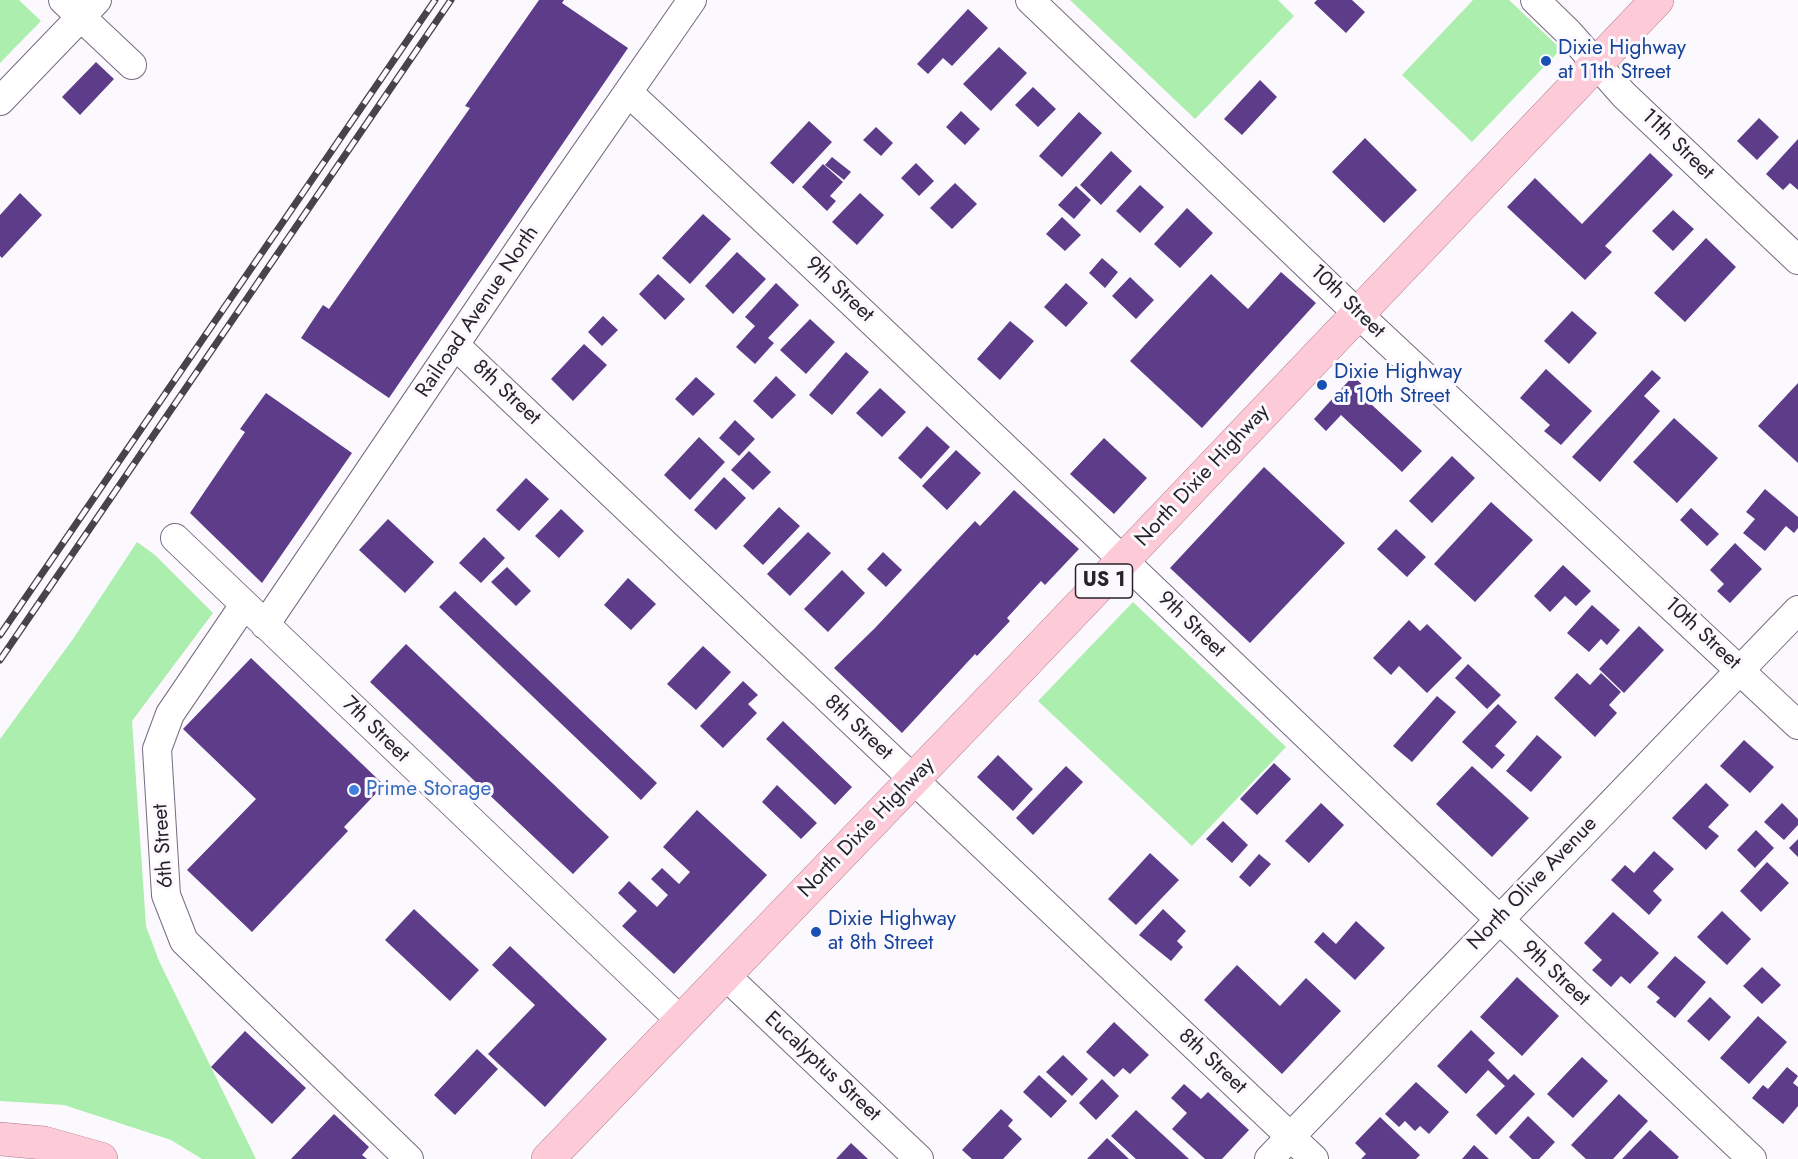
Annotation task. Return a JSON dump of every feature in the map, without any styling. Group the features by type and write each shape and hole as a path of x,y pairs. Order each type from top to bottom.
{"main road":[{"name":"North Dixie Highway","path":"548,1159 1657,0"},
{"path":"0,1139 44,1143 101,1159"}],"street":[{"name":"Railroad Avenue North","path":"265,624 456,346 542,216 693,0"},
{"name":"10th Street","path":"1030,0 1357,313 1798,725"},
{"name":"11th Street","path":"1536,0 1650,119 1798,260"},
{"path":"0,101 80,6 132,65"},
{"name":"9th Street","path":"629,93 1124,559 1498,921 1752,1159"},
{"name":"8th Street","path":"456,346 1314,1159"},
{"name":"7th Street","path":"175,538 681,1021"},
{"name":"6th Street","path":"244,605 170,714 157,749 166,895 184,941 409,1159"},
{"name":"North Olive Avenue","path":"1269,1159 1798,610"},
{"name":"Eucalyptus Street","path":"725,975 919,1159"}],"green space":[{"path":"0,0 19,0 41,21 0,63"},
{"path":"1070,0 1278,0 1294,16 1195,119"},
{"path":"1473,0 1509,0 1561,49 1472,142 1402,75"},
{"path":"137,542 155,555 213,613 132,721 146,926 159,961 256,1159 202,1159 171,1140 64,1105 0,1101 0,739 73,639"},
{"path":"1133,602 1286,747 1192,846 1038,701"}],"building":[{"path":"539,0 564,0 562,3 628,48 389,398 301,338 323,305 329,309 470,108 465,106"},
{"path":"1317,0 1352,0 1365,12 1346,33 1314,3"},
{"path":"968,9 988,28 952,66 943,58 928,74 917,64"},
{"path":"999,47 1027,73 991,111 963,84"},
{"path":"96,62 114,79 80,115 62,97"},
{"path":"1260,80 1277,97 1242,135 1224,119"},
{"path":"1033,87 1056,109 1038,127 1015,105"},
{"path":"961,111 980,129 965,145 946,127"},
{"path":"1079,112 1102,133 1062,177 1039,156"},
{"path":"1759,118 1779,137 1757,160 1737,141"},
{"path":"809,121 832,142 793,184 770,163"},
{"path":"876,127 893,143 881,156 863,140"},
{"path":"1365,138 1417,190 1384,223 1332,172"},
{"path":"1798,139 1798,190 1790,183 1783,190 1766,174"},
{"path":"1111,151 1132,171 1101,205 1080,185"},
{"path":"1650,153 1673,175 1605,246 1612,252 1585,280 1507,207 1535,178 1582,224"},
{"path":"832,157 851,172 844,180 825,165"},
{"path":"916,163 934,181 919,196 901,178"},
{"path":"823,164 843,182 830,196 836,201 827,211 802,187"},
{"path":"955,183 977,204 952,229 930,208"},
{"path":"1140,185 1164,207 1140,233 1116,211"},
{"path":"1076,186 1091,200 1074,219 1058,205"},
{"path":"20,193 42,215 2,258 0,256 0,215"},
{"path":"860,193 884,215 857,245 832,222"},
{"path":"1187,208 1213,233 1180,268 1154,244"},
{"path":"1673,210 1694,229 1673,251 1652,231"},
{"path":"703,214 731,239 690,284 662,258"},
{"path":"1062,217 1081,235 1065,251 1046,234"},
{"path":"1706,238 1736,267 1685,322 1654,293"},
{"path":"737,252 766,279 733,314 705,286"},
{"path":"1102,258 1118,272 1105,288 1089,273"},
{"path":"1281,272 1316,303 1202,428 1130,361 1211,274 1248,309"},
{"path":"658,274 685,299 665,320 639,294"},
{"path":"1130,277 1154,300 1136,319 1112,296"},
{"path":"776,283 799,305 768,338 774,343 755,364 736,347 755,326 745,317"},
{"path":"1066,283 1088,303 1066,327 1044,307"},
{"path":"1572,311 1597,333 1569,364 1544,341"},
{"path":"603,316 618,330 602,346 588,332"},
{"path":"810,319 835,342 806,374 780,350"},
{"path":"1010,321 1034,341 1000,380 977,359"},
{"path":"584,344 607,365 573,401 551,379"},
{"path":"846,352 869,372 832,415 809,395"},
{"path":"1546,369 1592,411 1561,445 1544,431 1550,425 1520,398"},
{"path":"1652,370 1661,378 1644,396 1660,411 1600,482 1572,457"},
{"path":"776,376 796,395 772,419 753,401"},
{"path":"1353,376 1366,388 1360,394 1422,451 1402,472 1341,415 1326,431 1314,419"},
{"path":"696,377 715,394 693,416 675,399"},
{"path":"1798,383 1798,463 1758,426"},
{"path":"880,388 906,412 882,437 856,413"},
{"path":"266,393 352,453 262,583 190,513 245,432 240,429"},
{"path":"1674,418 1718,458 1677,503 1633,462"},
{"path":"735,420 755,439 739,456 719,438"},
{"path":"927,426 950,447 921,479 898,458"},
{"path":"699,437 725,462 690,500 664,475"},
{"path":"1104,438 1147,478 1114,514 1070,474"},
{"path":"956,450 981,473 947,510 922,486"},
{"path":"749,451 771,472 753,490 731,470"},
{"path":"1452,456 1475,478 1432,523 1409,501"},
{"path":"1264,467 1345,543 1250,643 1170,568"},
{"path":"724,477 746,498 716,530 694,510"},
{"path":"526,478 549,499 519,531 496,510"},
{"path":"1765,489 1798,517 1798,528 1794,533 1786,526 1765,551 1743,533 1755,519 1746,512"},
{"path":"1014,490 1079,549 1045,585 1041,581 1007,618 1010,621 977,656 975,654 902,733 834,668 875,628 975,521 980,526"},
{"path":"1491,502 1533,540 1475,602 1434,564"},
{"path":"779,507 800,526 763,565 743,546"},
{"path":"1691,508 1719,534 1707,546 1680,520"},
{"path":"561,509 584,531 559,558 535,536"},
{"path":"388,519 434,562 405,593 359,550"},
{"path":"1396,529 1426,557 1407,577 1377,549"},
{"path":"808,532 831,553 790,596 767,574"},
{"path":"484,537 505,558 481,583 459,563"},
{"path":"1735,543 1762,569 1730,603 1717,591 1724,584 1710,570"},
{"path":"883,552 902,570 886,587 867,569"},
{"path":"1563,565 1591,591 1576,606 1565,596 1550,612 1534,596"},
{"path":"507,567 531,591 516,606 491,582"},
{"path":"842,570 865,593 828,632 804,609"},
{"path":"628,578 656,604 631,630 604,605"},
{"path":"455,591 657,783 641,800 439,607"},
{"path":"1592,605 1620,630 1607,645 1601,639 1589,652 1567,633"},
{"path":"1409,620 1420,631 1427,624 1462,658 1427,693 1399,666 1391,675 1373,658"},
{"path":"1639,626 1664,650 1624,693 1599,669"},
{"path":"406,644 609,837 573,874 370,682"},
{"path":"703,646 731,672 696,710 667,684"},
{"path":"251,658 384,785 344,827 348,831 252,932 187,870 256,799 183,729"},
{"path":"1468,664 1501,695 1487,709 1455,678"},
{"path":"1577,673 1590,685 1601,673 1621,692 1609,705 1617,713 1595,737 1554,698"},
{"path":"743,681 758,695 748,704 757,713 723,748 700,726"},
{"path":"1437,696 1456,712 1412,762 1393,746"},
{"path":"1498,704 1517,722 1495,746 1505,755 1492,769 1462,742"},
{"path":"783,721 852,787 835,805 766,739"},
{"path":"1537,735 1562,757 1531,792 1506,771"},
{"path":"1744,740 1774,767 1750,793 1720,766"},
{"path":"998,755 1033,789 1013,811 977,777"},
{"path":"1274,763 1291,779 1257,815 1240,799"},
{"path":"1066,766 1083,782 1033,835 1016,818"},
{"path":"1472,766 1529,818 1492,857 1436,804"},
{"path":"1706,783 1729,805 1708,827 1719,836 1706,850 1672,818"},
{"path":"777,785 817,823 801,839 762,802"},
{"path":"1321,803 1344,825 1309,863 1285,841"},
{"path":"1782,803 1798,819 1798,825 1784,840 1764,822"},
{"path":"697,810 767,875 674,974 622,926 637,911 618,893 629,881 657,907 668,895 651,879 662,868 679,884 690,872 663,847"},
{"path":"1223,821 1248,845 1232,863 1206,839"},
{"path":"1756,830 1774,848 1755,868 1737,850"},
{"path":"1798,839 1798,857 1789,848"},
{"path":"1654,851 1674,869 1653,891 1662,900 1649,915 1611,880 1625,865 1634,873"},
{"path":"1150,853 1179,880 1136,925 1108,899"},
{"path":"1259,854 1271,864 1250,887 1239,877"},
{"path":"1767,862 1789,883 1761,912 1740,891"},
{"path":"414,909 479,970 450,1001 385,940"},
{"path":"1163,909 1186,931 1177,941 1183,947 1171,961 1139,935"},
{"path":"1722,911 1751,939 1727,965 1697,937"},
{"path":"1613,912 1659,953 1630,984 1621,976 1611,987 1592,970 1602,960 1584,943"},
{"path":"1356,921 1385,948 1355,980 1314,942 1323,932 1336,944"},
{"path":"510,946 607,1039 545,1107 488,1054 535,1005 492,965"},
{"path":"1675,956 1706,982 1675,1018 1656,1002 1660,998 1647,987"},
{"path":"1237,965 1280,1006 1306,978 1341,1011 1282,1074 1204,1000"},
{"path":"1762,967 1781,985 1762,1004 1743,986"},
{"path":"1517,977 1559,1016 1522,1056 1480,1017"},
{"path":"1710,997 1731,1017 1709,1041 1687,1021"},
{"path":"1758,1016 1787,1042 1749,1084 1720,1058"},
{"path":"1114,1022 1149,1055 1130,1074 1123,1068 1114,1077 1086,1052"},
{"path":"1471,1030 1495,1053 1488,1060 1508,1080 1514,1074 1535,1094 1496,1135 1476,1115 1505,1086 1488,1070 1466,1094 1437,1066"},
{"path":"245,1031 306,1088 272,1124 211,1067"},
{"path":"477,1049 498,1069 455,1115 434,1095"},
{"path":"1063,1055 1088,1079 1072,1096 1046,1072"},
{"path":"1582,1057 1608,1081 1573,1118 1547,1094"},
{"path":"1787,1067 1798,1076 1793,1083 1798,1087 1798,1106 1783,1124 1752,1098 1763,1085 1768,1089"},
{"path":"1039,1075 1067,1101 1051,1118 1023,1092"},
{"path":"1102,1079 1119,1096 1096,1120 1079,1103"},
{"path":"1416,1082 1449,1112 1429,1134 1420,1126 1415,1131 1405,1121 1399,1127 1385,1114"},
{"path":"1184,1084 1201,1099 1208,1092 1249,1130 1222,1159 1205,1159 1172,1129 1187,1113 1171,1098"},
{"path":"1619,1094 1648,1121 1613,1159 1586,1159 1571,1145"},
{"path":"1001,1109 1013,1120 1008,1126 1022,1139 1003,1159 972,1159 962,1150"},
{"path":"1136,1110 1189,1159 1136,1159 1111,1136"},
{"path":"334,1114 369,1147 362,1155 367,1159 291,1159"},
{"path":"1528,1116 1555,1142 1539,1159 1532,1159 1509,1137"},
{"path":"1380,1117 1420,1155 1416,1159 1361,1159 1366,1154 1355,1143"},
{"path":"1650,1130 1679,1157 1677,1159 1622,1159"},
{"path":"1107,1138 1129,1159 1087,1159"},
{"path":"851,1143 868,1159 836,1159"},
{"path":"1474,1145 1489,1159 1462,1159"}],"railway":[{"path":"0,635 435,0"},
{"path":"0,660 451,0"}],"place":[{"name":"Dixie Highway at 11th Street","path":"1546,61"},
{"name":"Dixie Highway at 10th Street","path":"1322,385"},
{"name":"Prime Storage","path":"354,790"},
{"name":"Dixie Highway at 8th Street","path":"816,932"}]}
